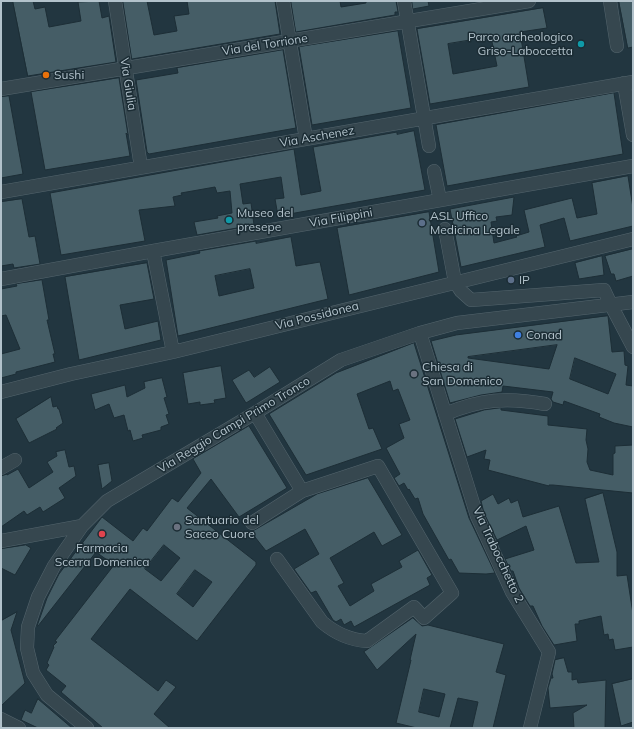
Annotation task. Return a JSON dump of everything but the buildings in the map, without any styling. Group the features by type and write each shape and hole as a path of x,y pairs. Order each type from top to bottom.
{"street":[{"name":"Via Giulia","path":"115,1 141,167"},
{"path":"283,1 306,138"},
{"path":"404,1 429,146"},
{"name":"Via del Torrione","path":"1,89 529,1"},
{"path":"610,1 617,46"},
{"path":"628,82 633,135"},
{"name":"Via Aschenez","path":"1,192 628,82"},
{"name":"Via Filippini","path":"1,279 633,166"},
{"path":"434,171 440,200"},
{"path":"445,229 456,282 461,291 471,300 604,290 633,346"},
{"name":"Via Possidonea","path":"1,392 71,374 173,352 633,239"},
{"path":"153,251 173,352"},
{"name":"Via Reggio Campi Primo Tronco","path":"87,728 47,695 33,673 27,648 28,627 38,597 54,566 82,526 107,501 342,360 420,333 457,323 633,302"},
{"name":"Via Trabocchetto 2","path":"420,333 477,516 512,592 549,652 530,728"},
{"path":"445,414 459,408 482,402 502,400 523,400 545,404"},
{"path":"255,413 302,491"},
{"path":"1,468 15,460"},
{"path":"252,523 302,491 378,466 452,593 424,618 414,607 367,640 358,640 345,637 331,630 322,622 277,560"},
{"path":"1,541 82,526"},
{"path":"1,719 19,728"}],"place":[{"name":"Parco archeologico Griso-Laboccetta","path":"581,44"},
{"name":"Sushi","path":"46,75"},
{"name":"Museo del presepe","path":"229,220"},
{"name":"ASL Uffico Medicina Legale","path":"422,223"},
{"name":"IP","path":"511,280"},
{"name":"Conad","path":"518,335"},
{"name":"Chiesa di San Domenico","path":"414,374"},
{"name":"Santuario del Saceo Cuore","path":"177,527"},
{"name":"Farmacia Scerra Domenica","path":"102,534"}]}
